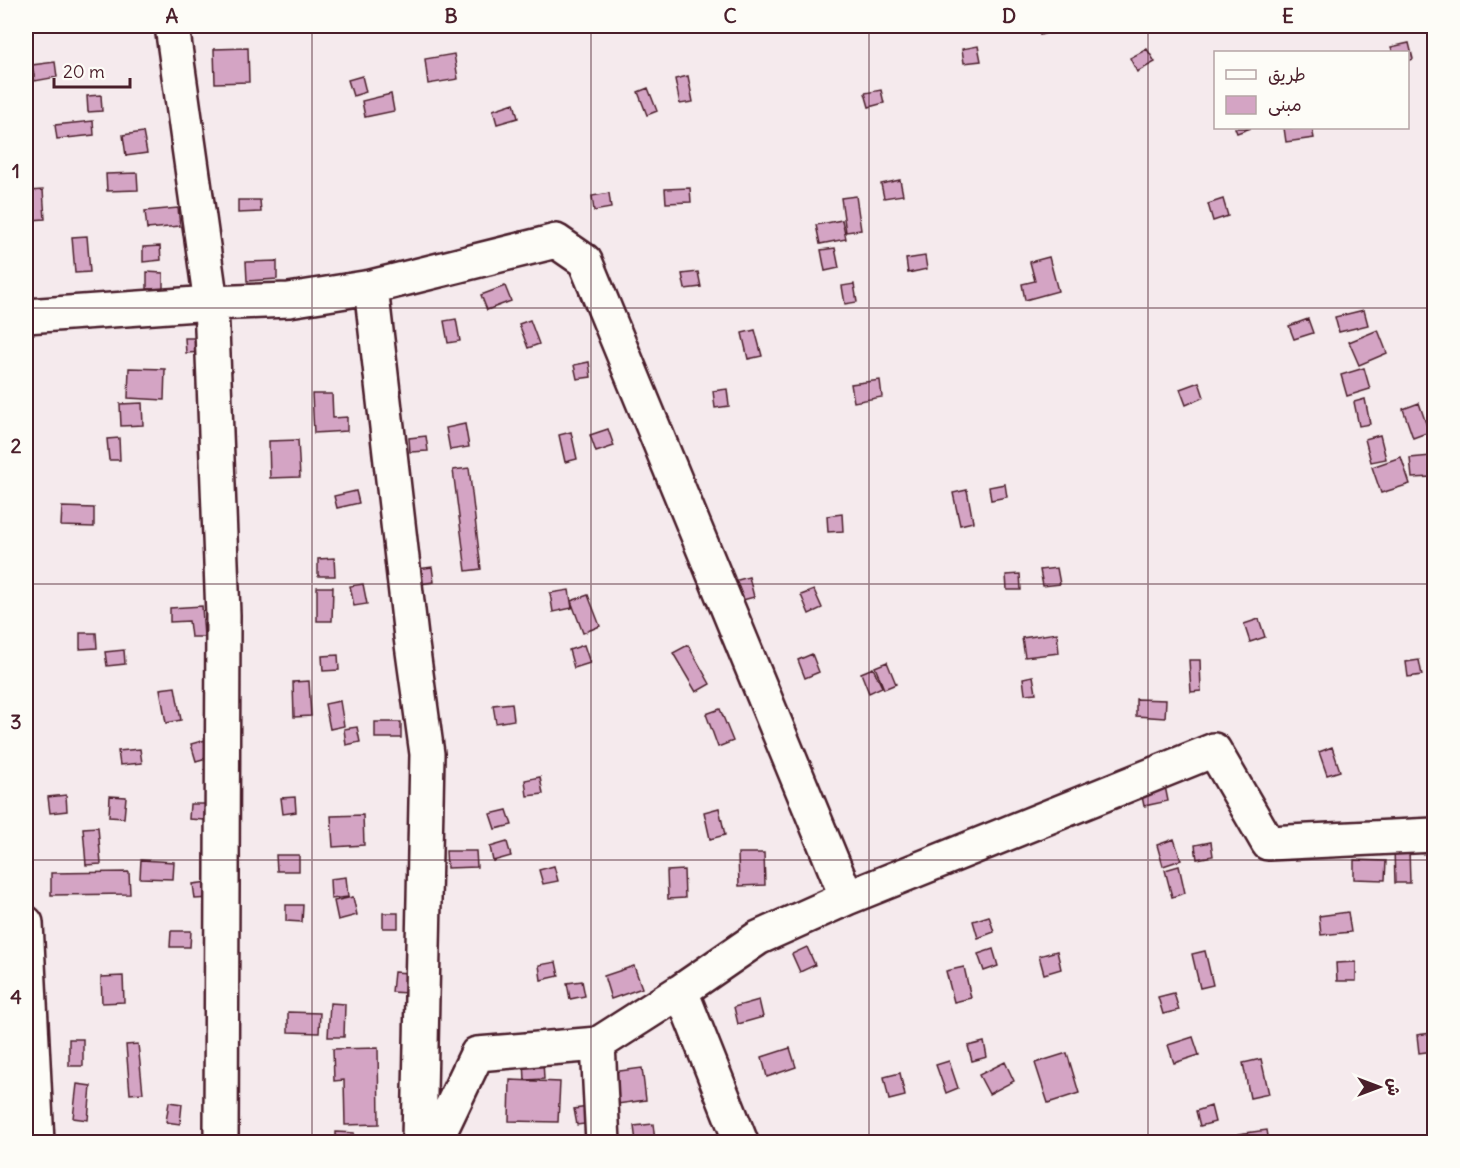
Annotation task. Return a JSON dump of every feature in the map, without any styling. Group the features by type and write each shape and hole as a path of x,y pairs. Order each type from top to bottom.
{"street":[{"path":"172,26 211,303 223,615 221,1143"},
{"path":"26,316 289,300 371,287 556,241 585,261 847,898"},
{"path":"371,287 411,638 427,754 419,1143"},
{"path":"435,1143 477,1054 598,1044 758,938 847,898 1214,750 1268,843 1434,835"},
{"path":"26,923 37,1143"},
{"path":"681,991 741,1143"},
{"path":"598,1044 603,1143"}],"building":[{"path":"1037,26 1055,26 1057,30 1040,35"},
{"path":"1409,43 1413,59 1409,61 1409,51 1393,51 1391,47"},
{"path":"978,46 981,61 964,63 962,49"},
{"path":"248,48 249,82 215,83 214,49"},
{"path":"1147,49 1155,62 1137,72 1130,58"},
{"path":"454,54 458,79 428,84 425,59"},
{"path":"55,62 57,77 35,81 32,65"},
{"path":"362,76 366,92 353,96 348,80"},
{"path":"688,76 693,102 680,104 675,79"},
{"path":"648,88 657,111 647,115 638,92"},
{"path":"881,90 884,103 869,107 865,93"},
{"path":"391,94 394,111 365,117 362,101"},
{"path":"101,95 102,111 88,112 87,96"},
{"path":"514,103 518,118 497,124 493,110"},
{"path":"93,121 94,135 57,139 55,125"},
{"path":"1235,129 1248,129 1237,133"},
{"path":"1284,129 1312,129 1314,138 1286,142"},
{"path":"143,132 147,153 126,156 123,135"},
{"path":"137,173 138,190 107,191 106,174"},
{"path":"900,180 903,195 884,198 881,184"},
{"path":"690,188 691,202 666,203 665,189"},
{"path":"43,190 45,219 31,220 29,191"},
{"path":"609,193 611,208 594,211 592,196"},
{"path":"856,196 861,230 846,232 841,198"},
{"path":"1223,199 1228,216 1213,221 1208,204"},
{"path":"238,200 260,200 261,212 238,213"},
{"path":"178,208 180,226 147,229 145,211"},
{"path":"842,220 846,239 820,244 816,225"},
{"path":"87,236 90,272 75,273 72,237"},
{"path":"160,246 161,260 143,262 143,247"},
{"path":"835,248 839,268 825,271 821,250"},
{"path":"925,256 927,269 908,273 906,259"},
{"path":"1049,257 1058,291 1025,300 1022,284 1035,281 1030,262"},
{"path":"277,261 277,279 247,281 246,262"},
{"path":"147,272 163,273 163,289 147,289"},
{"path":"698,272 701,287 685,289 682,274"},
{"path":"854,284 857,302 845,304 842,286"},
{"path":"505,286 511,301 487,310 481,295"},
{"path":"1364,310 1368,325 1339,332 1335,317"},
{"path":"456,319 460,341 448,343 444,321"},
{"path":"1308,319 1313,333 1294,339 1289,326"},
{"path":"530,320 539,344 528,348 519,324"},
{"path":"755,330 762,356 748,359 742,333"},
{"path":"1378,330 1387,353 1359,365 1349,342"},
{"path":"185,338 204,338 205,352 186,353"},
{"path":"589,362 591,377 577,379 574,365"},
{"path":"129,368 165,369 164,400 128,398"},
{"path":"1364,368 1370,389 1347,396 1341,375"},
{"path":"880,380 882,397 854,402 851,384"},
{"path":"1199,382 1204,397 1186,405 1180,389"},
{"path":"727,389 729,406 715,408 713,391"},
{"path":"312,394 332,394 333,418 347,417 347,431 314,433"},
{"path":"1365,399 1370,424 1359,426 1354,402"},
{"path":"142,403 143,425 121,426 120,404"},
{"path":"1419,403 1429,432 1413,438 1403,409"},
{"path":"465,424 469,447 450,450 446,428"},
{"path":"608,429 614,446 596,452 590,435"},
{"path":"571,432 577,459 565,462 559,435"},
{"path":"1380,435 1386,459 1371,462 1365,439"},
{"path":"426,436 428,451 410,452 409,438"},
{"path":"119,438 120,460 109,460 107,439"},
{"path":"298,440 300,477 270,478 269,441"},
{"path":"1431,456 1433,477 1412,478 1410,458"},
{"path":"1401,457 1410,484 1381,493 1372,467"},
{"path":"469,468 481,569 466,571 453,470"},
{"path":"1005,484 1007,497 991,500 989,487"},
{"path":"967,490 973,522 960,525 953,493"},
{"path":"356,491 359,503 337,508 334,496"},
{"path":"62,507 94,508 94,527 61,526"},
{"path":"842,514 843,531 828,532 827,516"},
{"path":"1430,554 1434,554 1434,580 1431,580"},
{"path":"334,558 335,576 318,576 318,559"},
{"path":"432,567 434,582 420,584 418,569"},
{"path":"1057,568 1060,584 1043,586 1040,570"},
{"path":"1020,574 1021,590 1007,590 1006,575"},
{"path":"749,577 754,597 739,601 734,581"},
{"path":"363,584 367,604 354,606 350,586"},
{"path":"317,587 333,587 332,621 317,621"},
{"path":"569,590 572,608 553,612 550,593"},
{"path":"814,590 822,608 809,614 801,595"},
{"path":"588,595 600,626 583,633 571,601"},
{"path":"202,606 204,637 191,637 189,621 170,622 170,608"},
{"path":"1259,619 1265,637 1250,642 1244,624"},
{"path":"80,633 96,633 97,648 80,649"},
{"path":"1057,633 1059,653 1025,657 1022,638"},
{"path":"584,645 590,663 574,668 569,650"},
{"path":"688,645 710,684 696,692 673,653"},
{"path":"124,650 125,664 107,666 105,652"},
{"path":"812,654 819,672 805,678 798,660"},
{"path":"338,655 339,670 323,671 322,656"},
{"path":"1189,660 1200,660 1201,691 1191,692"},
{"path":"1419,660 1422,675 1408,677 1406,662"},
{"path":"887,662 896,684 884,689 875,667"},
{"path":"873,668 882,687 869,693 861,673"},
{"path":"1033,676 1036,693 1025,694 1023,678"},
{"path":"309,681 311,716 294,717 293,682"},
{"path":"175,687 181,720 166,723 160,689"},
{"path":"1136,699 1166,700 1165,718 1136,716"},
{"path":"340,701 344,726 330,729 325,704"},
{"path":"512,703 514,720 496,723 493,705"},
{"path":"720,709 733,741 718,747 706,714"},
{"path":"375,722 401,722 401,738 375,738"},
{"path":"357,727 360,742 346,745 344,729"},
{"path":"209,739 213,756 196,761 191,744"},
{"path":"1332,747 1340,771 1327,775 1319,752"},
{"path":"140,749 142,763 120,765 118,751"},
{"path":"540,777 543,794 527,796 525,780"},
{"path":"1165,786 1168,801 1144,806 1141,791"},
{"path":"66,795 67,811 50,813 48,797"},
{"path":"110,796 126,797 124,818 109,817"},
{"path":"295,797 296,812 283,814 281,798"},
{"path":"190,804 205,804 204,820 189,819"},
{"path":"719,808 725,835 710,839 704,812"},
{"path":"507,810 512,825 495,829 490,814"},
{"path":"363,815 364,845 333,847 331,816"},
{"path":"98,827 101,864 86,865 83,828"},
{"path":"1174,839 1181,860 1163,866 1157,845"},
{"path":"507,842 511,856 493,861 490,847"},
{"path":"1211,842 1213,856 1197,859 1195,845"},
{"path":"1394,848 1409,848 1410,883 1395,883"},
{"path":"446,851 476,851 477,867 447,868"},
{"path":"738,853 764,853 765,885 739,886"},
{"path":"276,855 299,855 299,871 277,871"},
{"path":"141,860 174,862 173,879 140,878"},
{"path":"1354,860 1386,861 1385,880 1354,879"},
{"path":"554,866 558,881 543,884 539,870"},
{"path":"1179,866 1185,893 1172,897 1165,870"},
{"path":"684,870 685,898 668,899 667,871"},
{"path":"129,872 130,894 51,895 51,873"},
{"path":"346,877 348,897 331,899 330,879"},
{"path":"208,882 210,898 195,899 193,884"},
{"path":"353,897 357,915 338,920 334,901"},
{"path":"286,905 303,905 302,922 286,921"},
{"path":"1348,912 1351,932 1321,935 1319,916"},
{"path":"383,913 398,913 398,928 383,928"},
{"path":"989,916 994,932 978,938 973,921"},
{"path":"171,931 191,931 190,947 170,947"},
{"path":"807,947 815,965 800,972 792,954"},
{"path":"993,949 998,966 984,971 978,954"},
{"path":"1057,951 1061,969 1044,974 1039,956"},
{"path":"1205,951 1213,985 1200,988 1192,954"},
{"path":"556,962 559,976 541,980 539,965"},
{"path":"1356,962 1356,981 1337,981 1336,963"},
{"path":"634,966 642,988 611,999 604,976"},
{"path":"964,967 971,998 954,1002 946,971"},
{"path":"394,972 409,973 407,993 392,992"},
{"path":"123,976 124,1002 102,1003 101,977"},
{"path":"582,981 585,996 570,999 567,983"},
{"path":"1174,993 1179,1010 1163,1014 1158,997"},
{"path":"759,1000 763,1017 738,1024 734,1007"},
{"path":"330,1003 345,1004 344,1037 328,1037"},
{"path":"288,1012 320,1013 319,1033 288,1032"},
{"path":"1431,1033 1433,1051 1419,1053 1417,1035"},
{"path":"1193,1037 1199,1055 1174,1063 1168,1045"},
{"path":"69,1039 83,1039 83,1066 69,1066"},
{"path":"984,1042 987,1057 972,1061 968,1046"},
{"path":"138,1044 143,1093 130,1094 126,1045"},
{"path":"378,1048 379,1124 345,1125 344,1080 334,1081 333,1049"},
{"path":"790,1048 796,1067 767,1077 762,1057"},
{"path":"1067,1053 1079,1093 1048,1103 1035,1063"},
{"path":"1261,1059 1269,1094 1250,1098 1243,1063"},
{"path":"543,1060 544,1079 525,1080 524,1061"},
{"path":"949,1061 958,1088 946,1093 936,1065"},
{"path":"1005,1062 1014,1081 989,1094 979,1075"},
{"path":"642,1068 646,1100 610,1105 605,1073"},
{"path":"900,1073 905,1096 889,1100 884,1077"},
{"path":"510,1080 560,1082 558,1122 509,1121"},
{"path":"77,1084 91,1086 88,1120 73,1118"},
{"path":"169,1102 182,1104 180,1124 166,1122"},
{"path":"596,1106 599,1122 577,1125 574,1109"},
{"path":"1211,1106 1215,1122 1200,1126 1196,1111"},
{"path":"1434,1118 1434,1131 1428,1132 1427,1119"},
{"path":"653,1124 655,1141 636,1142 634,1126"},
{"path":"1267,1130 1269,1142 1239,1142 1238,1134"},
{"path":"336,1132 354,1133 353,1142 336,1142"},
{"path":"268,1137 268,1142 253,1142 252,1138"}]}
